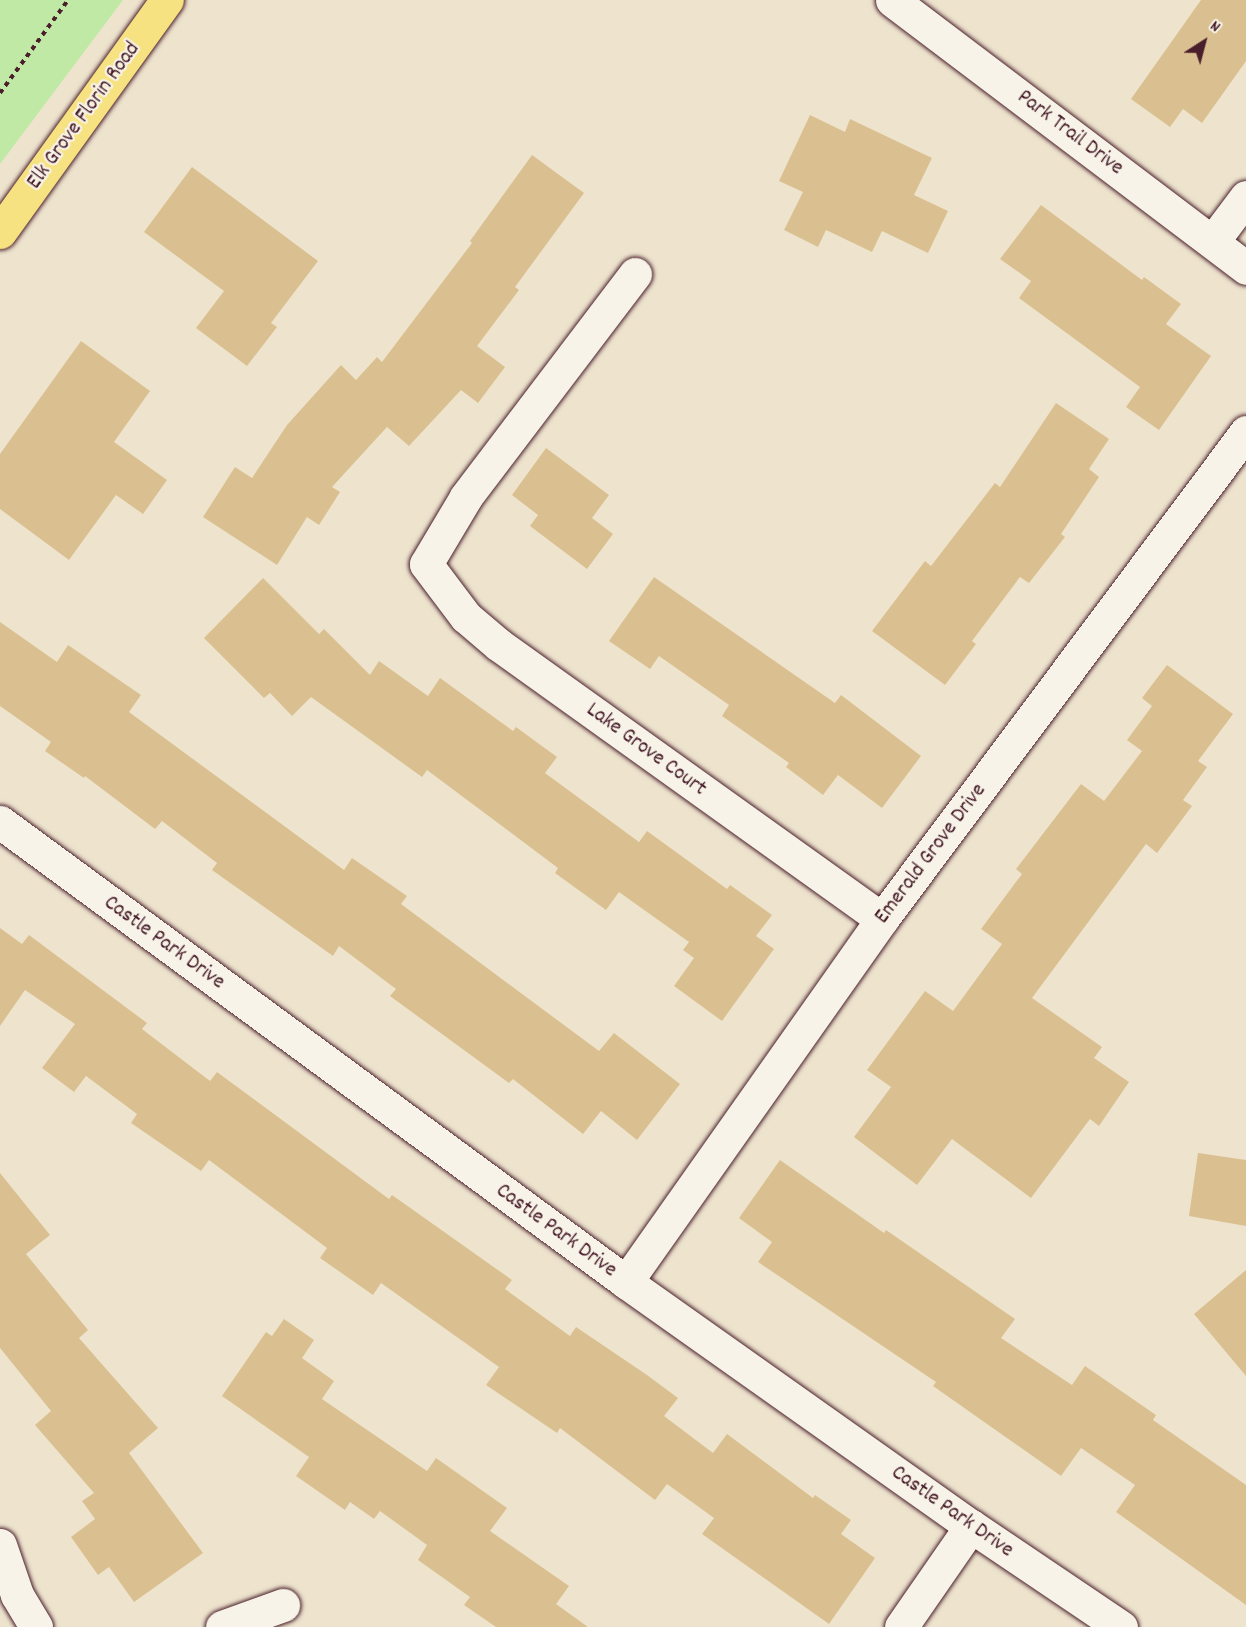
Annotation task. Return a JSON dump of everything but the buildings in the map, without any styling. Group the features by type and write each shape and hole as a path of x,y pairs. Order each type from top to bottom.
{"main road":[{"name":"Elk Grove Florin Road","path":"0,232 167,0"}],"street":[{"name":"Park Trail Drive","path":"892,0 1246,268"},
{"path":"1213,241 1246,197"},
{"name":"Lake Grove Court","path":"635,274 466,497 426,564 466,617 499,645 882,920"},
{"name":"Emerald Grove Drive","path":"626,1282 882,920 1246,432"},
{"name":"Castle Park Drive","path":"0,822 626,1282 971,1526 1121,1627"},
{"path":"901,1627 971,1526"},
{"path":"0,1545 17,1595 36,1627"},
{"path":"222,1627 283,1605"}],"path":[{"path":"0,93 68,0"}],"green space":[{"path":"0,0 123,0 0,164"}]}
